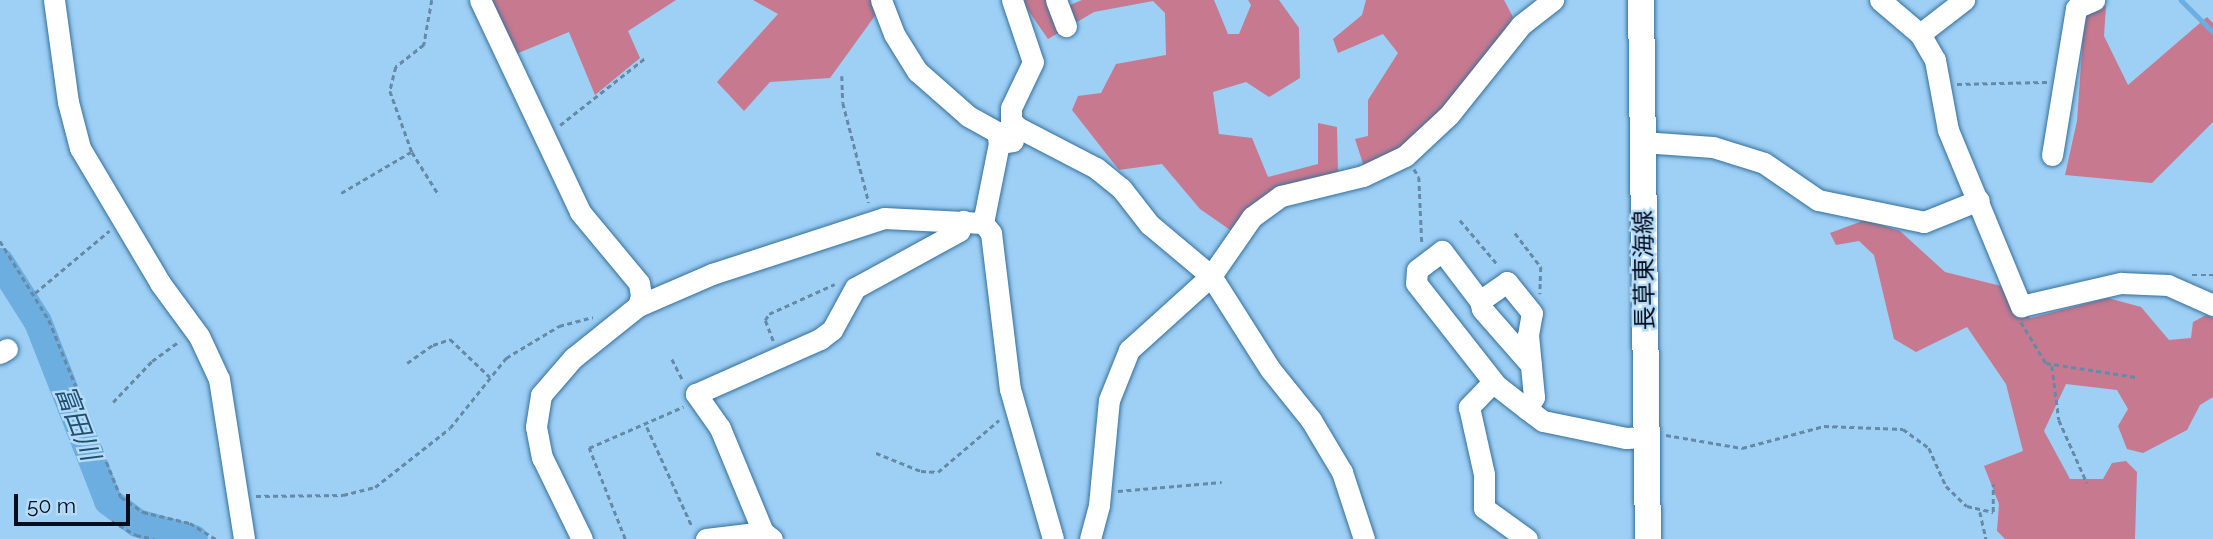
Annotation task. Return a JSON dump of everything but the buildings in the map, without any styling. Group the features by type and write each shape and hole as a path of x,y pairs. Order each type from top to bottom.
{"main road":[{"name":"長草東海線","path":"1641,0 1648,539"}],"street":[{"path":"54,0 68,102 80,148 160,283 197,333 219,379 244,539"},
{"path":"480,0 580,212 639,283 630,313"},
{"path":"699,533 768,535 720,428 695,396 832,330 855,288 973,222 999,143 997,132 968,116 917,71 894,34 881,0"},
{"path":"1012,0 1032,62 1010,113 1017,127 1096,168 1121,188 1149,224 1211,276 1270,369 1317,430 1342,472 1364,539"},
{"path":"1056,0 1066,26"},
{"path":"1090,539 1101,491 1109,400 1116,373 1129,350 1211,276 1252,217 1281,195 1363,176 1405,156 1450,115 1521,25 1553,0"},
{"path":"1880,0 1920,34 1935,60 1948,130 2021,306 2121,283 2168,285 2213,305"},
{"path":"1920,34 1964,0"},
{"path":"2052,155 2076,8 2094,0"},
{"path":"999,143 1023,140 1028,132"},
{"path":"1642,142 1713,147 1764,163 1818,200 1924,222 1979,200"},
{"path":"582,539 542,457 536,427 541,396 564,367 630,313 712,274 874,221 916,217 973,222 991,233 1010,389 1053,539"},
{"path":"1531,365 1482,309 1480,300 1442,251 1417,270 1416,283 1493,382 1543,421 1626,438 1646,435"},
{"path":"1480,300 1507,282 1532,313 1531,365 1534,397 1527,409"},
{"path":"1493,382 1469,407 1484,474 1484,508 1527,539"}],"path":[{"path":"432,0 424,45 396,67 390,79 390,91 412,152 439,195"},
{"path":"544,136 645,58"},
{"path":"842,76 843,103 874,221"},
{"path":"1939,87 2065,79"},
{"path":"341,192 412,152"},
{"path":"1405,156 1419,177 1424,252 1430,261"},
{"path":"35,293 122,220"},
{"path":"1460,220 1506,274 1507,282"},
{"path":"1515,233 1541,267 1542,284 1532,313"},
{"path":"0,241 35,293 121,496 143,512 190,523 216,539"},
{"path":"772,360 775,345 765,320 769,314 836,284 855,288"},
{"path":"2021,306 2016,311 2024,331 2041,359 2052,366 2136,377"},
{"path":"239,498 343,495 375,487 450,428 506,358 559,326 607,314 630,313"},
{"path":"113,402 152,361 197,333"},
{"path":"407,363 433,345 450,339 490,378"},
{"path":"625,539 589,448 647,426 695,396 672,359"},
{"path":"2052,366 2059,420 2087,483"},
{"path":"876,453 922,471 938,472 994,423 1017,414"},
{"path":"647,426 699,533"},
{"path":"1646,435 1742,448 1824,426 1903,429 1929,448 1940,476 1956,498 1980,512 1993,512 1993,484"},
{"path":"1101,491 1222,482"},
{"path":"1980,512 1986,539"},
{"path":"112,521 136,535 155,539"}],"shaded area":[{"path":"490,0 676,0 628,31 640,58 595,95 569,32 516,54"},
{"path":"753,0 871,0 877,13 830,78 770,82 744,111 717,82 778,14"},
{"path":"1021,0 1062,0 1065,7 1082,0 1214,0 1228,34 1239,34 1251,5 1248,0 1279,0 1299,28 1300,78 1269,97 1246,82 1213,92 1219,134 1252,138 1268,177 1318,164 1318,123 1337,127 1338,172 1236,234 1200,209 1162,164 1119,170 1072,110 1078,96 1101,93 1116,64 1166,55 1165,13 1153,1 1094,12 1048,39"},
{"path":"1366,0 1504,0 1513,17 1475,75 1403,149 1365,170 1355,139 1368,136 1368,100 1398,53 1383,34 1338,53 1333,39 1362,15"},
{"path":"2106,6 2104,36 2128,85 2207,17 2213,23 2213,122 2152,183 2065,175 2077,121 2085,8"},
{"path":"1865,220 1900,231 1945,272 2001,286 2012,310 2031,318 2108,298 2141,307 2169,340 2191,338 2193,322 2206,315 2213,318 2213,397 2200,405 2187,430 2143,453 2127,449 2118,426 2128,409 2117,390 2066,384 2044,431 2070,479 2103,479 2112,463 2126,461 2137,472 2135,539 2005,539 1997,531 1999,504 1984,466 2023,451 2006,384 1967,327 1916,352 1894,339 1874,255 1859,241 1836,245 1830,233"}],"waterway":[{"path":"2181,0 2213,32"},
{"name":"富田川","path":"0,262 38,322 108,501 137,523 194,539"}]}
